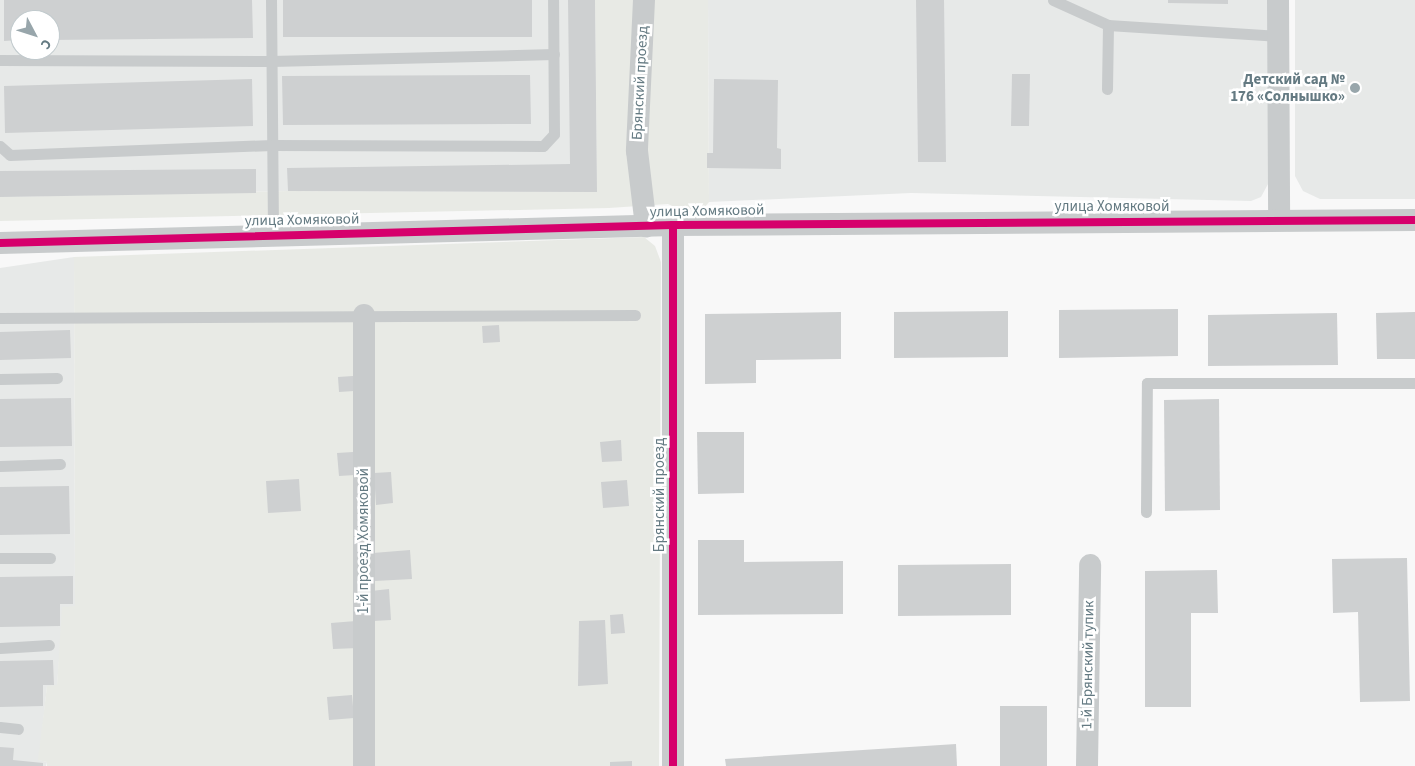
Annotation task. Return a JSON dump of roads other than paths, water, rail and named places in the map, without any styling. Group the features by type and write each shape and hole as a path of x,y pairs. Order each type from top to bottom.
{"street":[{"name":"Брянский проезд","path":"644,0 637,151 646,226"},
{"path":"1278,0 1279,220"},
{"name":"улица Хомяковой","path":"0,243 273,234 674,225 1415,220"},
{"name":"Брянский проезд","path":"673,766 674,225"},
{"name":"1-й проезд Хомяковой","path":"364,315 364,766"},
{"name":"1-й Брянский тупик","path":"1087,766 1090,565"}],"lane":[{"path":"271,0 273,234"},
{"path":"0,146 10,155 272,145 543,146 554,134 552,0"},
{"path":"1053,0 1108,25 1278,36"},
{"path":"1107,89 1108,25"},
{"path":"0,60 271,61 554,54"},
{"path":"0,318 635,315"},
{"path":"0,379 57,378"},
{"path":"1146,512 1147,383 1415,383"},
{"path":"0,466 60,464"},
{"path":"0,558 50,558"},
{"path":"0,648 49,645"},
{"path":"0,727 18,729"}],"place":[{"name":"Детский сад № 176 «Солнышко»","path":"1355,88"}]}
